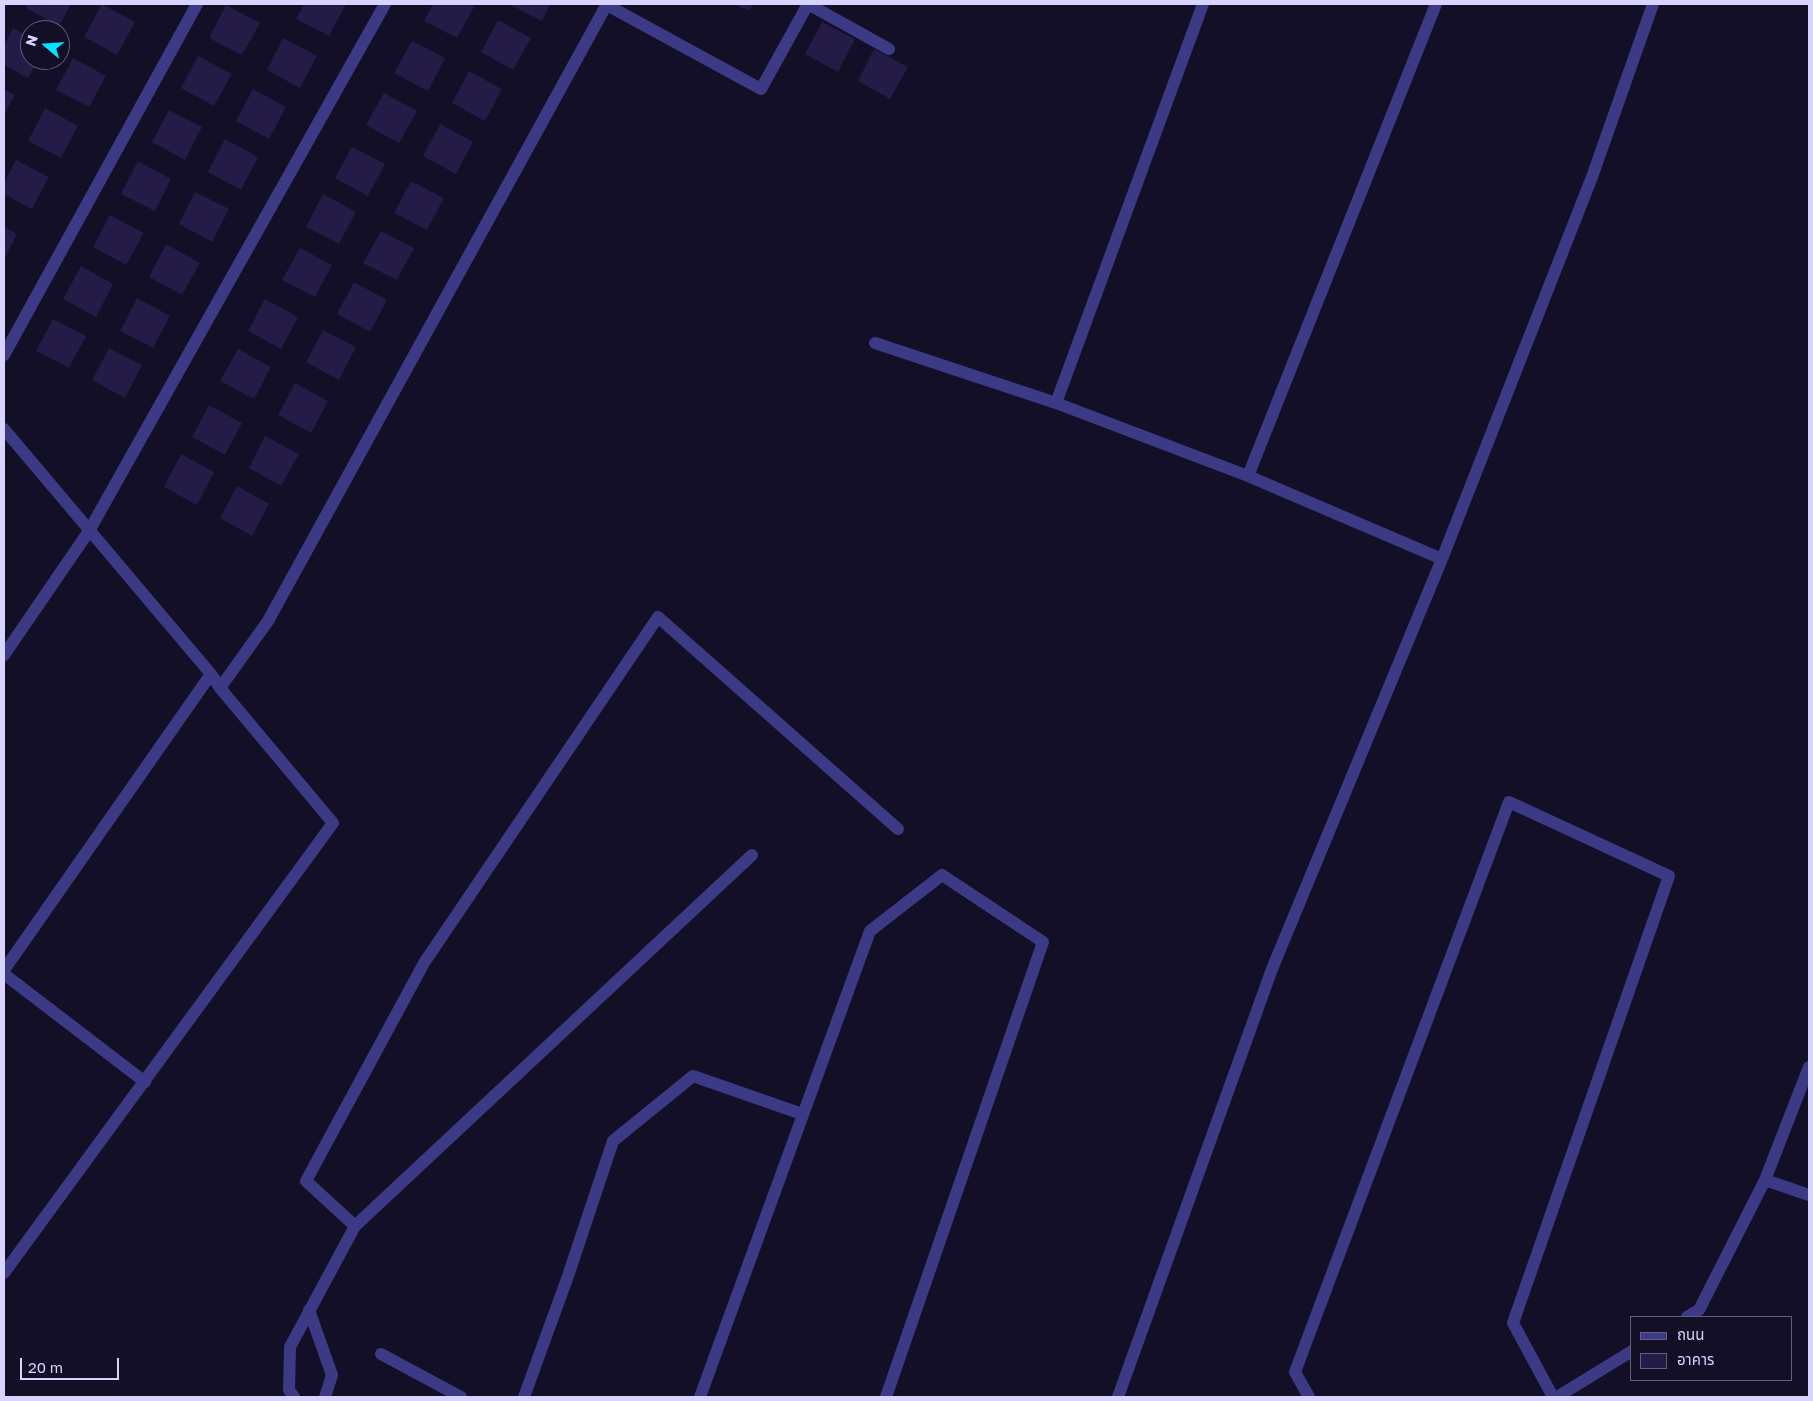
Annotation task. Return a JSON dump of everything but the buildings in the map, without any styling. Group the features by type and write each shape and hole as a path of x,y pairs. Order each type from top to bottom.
{"street":[{"path":"4,355 198,4"},
{"path":"4,655 89,531 385,4"},
{"path":"220,688 268,621 606,4 761,89 808,4 889,49"},
{"path":"1056,403 1203,4"},
{"path":"1248,476 1436,4"},
{"path":"1118,1397 1272,969 1442,560 1592,177 1653,4"},
{"path":"876,343 1056,403 1248,476 1442,560"},
{"path":"4,429 211,674 220,688 333,823 4,1273"},
{"path":"355,1226 306,1181 424,963 658,616 898,829"},
{"path":"4,970 211,674"},
{"path":"1309,1397 1295,1372 1509,802 1669,876 1513,1323 1555,1397 1630,1352"},
{"path":"294,1397 289,1390 290,1347 355,1226 752,854"},
{"path":"700,1397 870,931 942,875 1043,942 886,1397"},
{"path":"4,974 145,1082"},
{"path":"1689,1316 1699,1310 1765,1180 1809,1067"},
{"path":"524,1397 568,1276 613,1142 693,1076 802,1114"},
{"path":"1765,1180 1809,1195"},
{"path":"309,1310 332,1375 326,1397"},
{"path":"381,1354 461,1397"}]}
